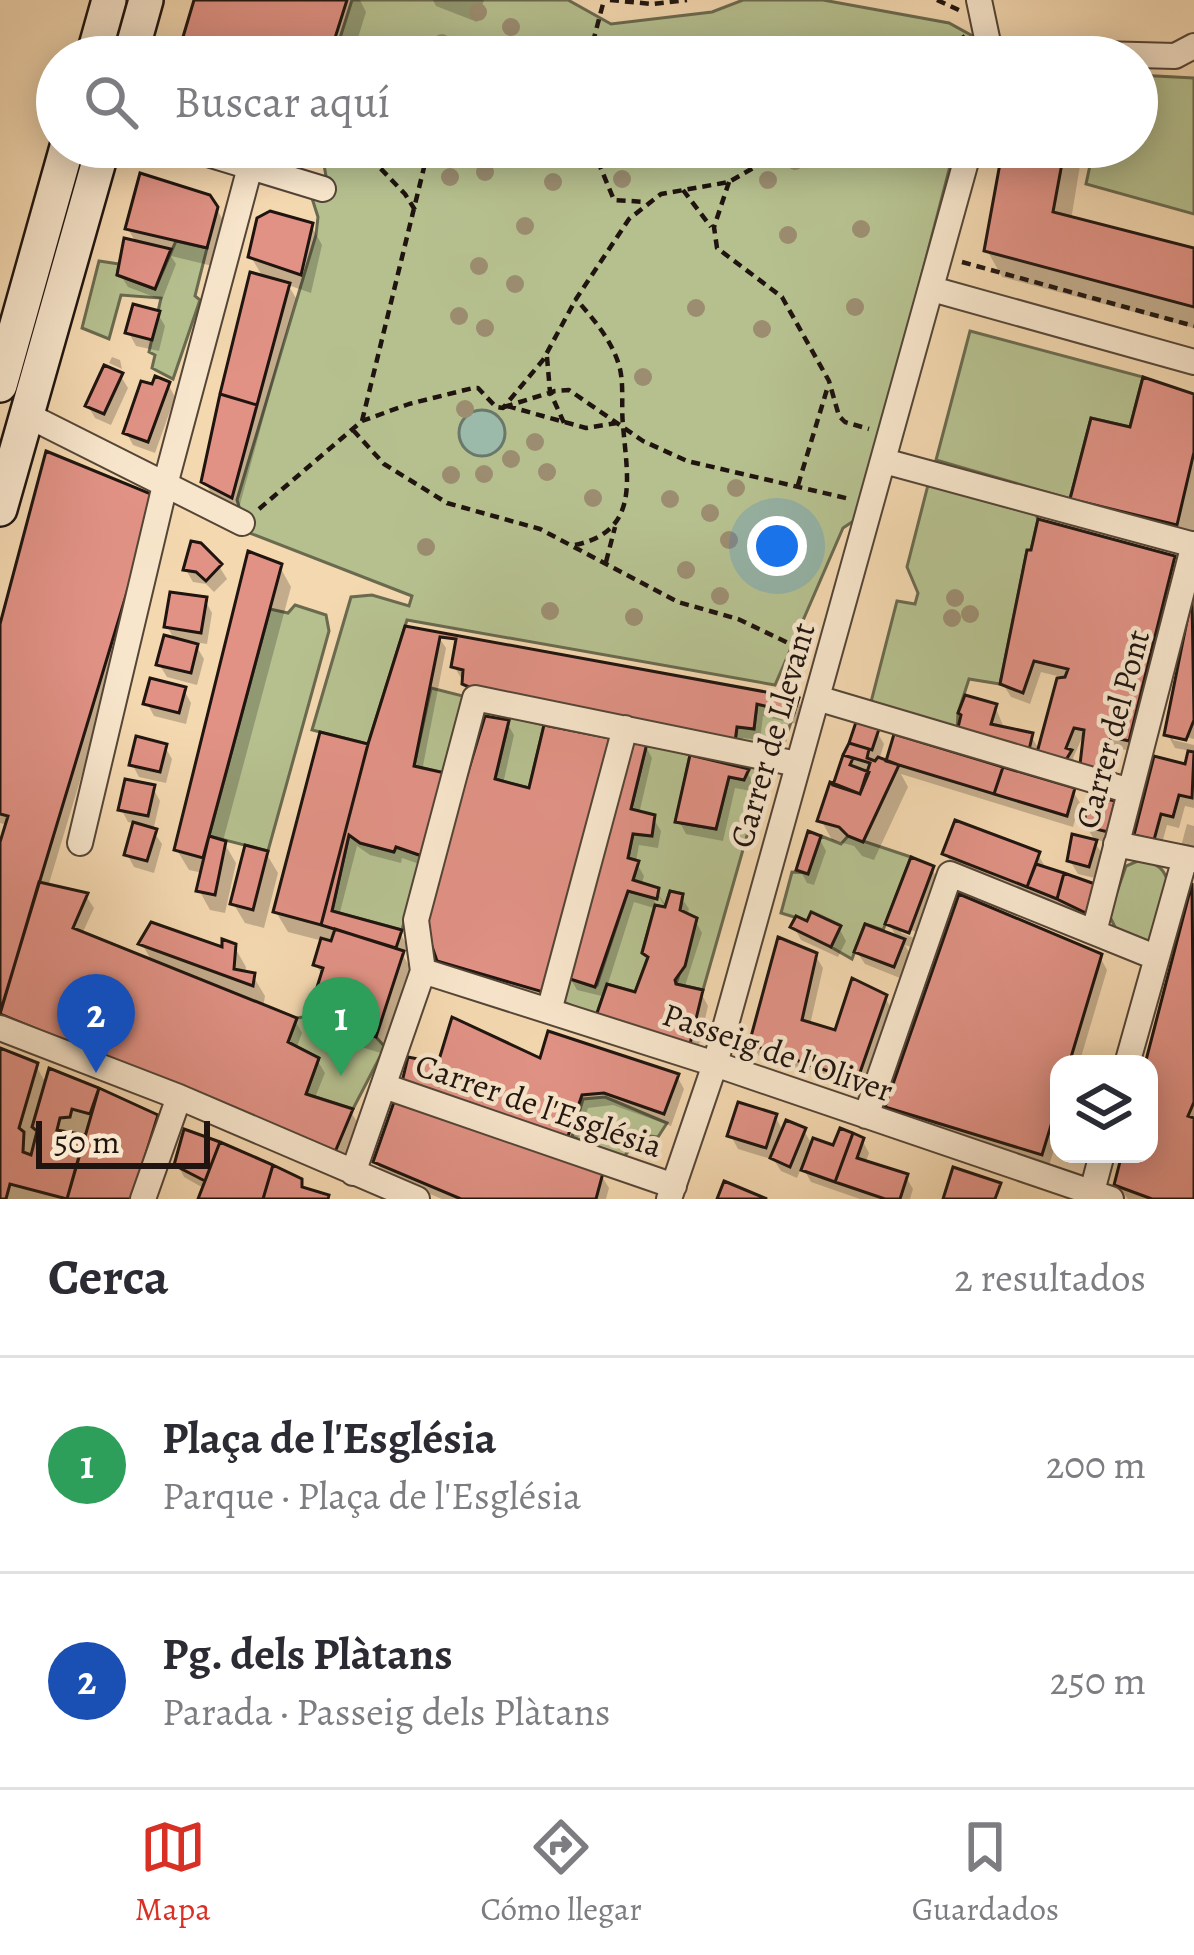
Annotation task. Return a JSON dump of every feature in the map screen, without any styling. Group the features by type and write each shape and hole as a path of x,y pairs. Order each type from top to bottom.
{"main road":[{"path":"99,36 109,0"},
{"path":"136,36 146,0"},
{"path":"0,385 61,168"},
{"path":"0,509 98,168"}],"street":[{"path":"1158,56 1188,56"},
{"path":"80,843 165,485 250,168"},
{"path":"253,168 323,189"},
{"name":"Carrer de Llevant","path":"671,1192 715,1064 964,168"},
{"path":"932,289 1194,362"},
{"path":"26,415 242,524"},
{"path":"888,448 1194,544"},
{"name":"Carrer del Pont","path":"1094,932 1194,544"},
{"path":"352,1173 423,971 416,920 475,698 797,764"},
{"path":"818,698 1130,791"},
{"path":"549,1011 625,728"},
{"path":"1116,844 1190,859 1155,957 1128,1055"},
{"path":"866,1116 950,874 1155,957"},
{"name":"Passeig de l'Oliver","path":"423,971 715,1064 1097,1197"},
{"path":"0,1028 179,1097 417,1199"},
{"name":"Carrer de l'Església","path":"383,1086 671,1192"},
{"path":"143,1199 179,1097"},
{"path":"1097,1197 1101,1163"}],"path":[{"path":"596,36 607,0 652,4 687,0"},
{"path":"957,36 982,12"},
{"path":"381,168 415,210"},
{"path":"362,422 424,168"},
{"path":"600,168 627,223"},
{"path":"505,407 547,352 575,299 627,223 661,194 728,182 752,168"},
{"path":"714,232 728,182"},
{"path":"402,190 420,183"},
{"path":"683,190 699,206 717,248 782,297 830,381 833,403 844,422 888,448"},
{"path":"620,203 652,201"},
{"path":"941,256 1194,326"},
{"path":"575,299 600,327 620,370 620,426 627,478 606,563"},
{"path":"547,352 550,392 566,425"},
{"path":"797,486 830,381"},
{"path":"242,524 362,422 410,404 478,388 496,407 566,425 620,426"},
{"path":"505,407 550,392 569,391 620,426 686,461 873,504"},
{"path":"352,430 384,464 447,503 519,521 678,602 738,620 829,659"},
{"path":"572,546 615,527"}],"green space":[{"path":"352,0 568,0 611,24 712,12 743,0 823,0 949,23 973,36 341,36"},
{"path":"1158,76 1194,78 1194,214 1086,184 1089,168 1158,168"},
{"path":"325,168 950,168 865,493 855,520 843,528 775,685 407,620 368,744 312,730 351,597 372,595 409,606 412,596 247,532 237,500 316,235 318,217 310,192 329,194"},
{"path":"176,241 207,248 195,296 200,300 173,379 152,368 155,355 149,352 161,298 121,295 109,339 82,328 99,261 119,264 117,275 155,289"},
{"path":"970,331 1143,377 1130,427 1091,418 1070,499 936,460"},
{"path":"928,485 1038,519 1000,684 969,679 957,732 870,706 897,601 915,604 918,593 907,567"},
{"path":"295,605 326,615 329,631 268,851 209,836 270,609 288,613"},
{"path":"431,688 463,696 445,773 414,766"},
{"path":"757,704 794,713 781,752 735,742 737,727 754,728"},
{"path":"510,717 544,725 529,788 495,779"},
{"path":"647,743 690,755 676,822 716,829 729,777 744,779 749,770 735,762 766,769 703,990 676,984 697,918 680,910 683,894 670,891 665,907 655,906 642,952 648,957 635,992 607,984 596,1016 560,996 567,978 597,985 628,891 657,898 633,880 638,861 628,858 631,809"},
{"path":"349,835 361,843 422,856 402,930 332,911"},
{"path":"821,836 841,844 848,836 911,857 883,930 865,924 852,959 831,947 840,925 812,912 807,921 781,913 792,872 808,873"},
{"path":"1140,860 1163,871 1168,891 1154,941 1144,944 1120,937 1109,915 1126,866"},
{"path":"308,1016 376,1037 385,1047 353,1109 306,1094 319,1058 288,1042 297,1018"},
{"path":"605,1097 667,1123 658,1137 631,1134 632,1146 624,1157 572,1137 583,1099"}],"shaded area":[{"path":"482,410 498,417 505,433 498,449 482,456 466,449 459,433 466,417"}],"building":[{"path":"194,0 347,0 336,36 183,36"},
{"path":"999,168 1061,168 1053,212 1194,248 1194,307 984,251"},
{"path":"140,173 210,195 218,207 207,248 125,229"},
{"path":"270,211 313,223 301,275 248,257 257,218"},
{"path":"124,238 171,249 155,289 117,275"},
{"path":"250,272 290,283 257,405 220,394"},
{"path":"133,304 160,311 152,340 125,333"},
{"path":"104,365 123,373 104,414 85,406"},
{"path":"155,376 170,382 148,442 123,433 141,381 152,384"},
{"path":"1143,377 1194,394 1194,452 1177,525 1070,499 1091,418 1130,427"},
{"path":"220,394 257,405 232,498 201,482"},
{"path":"46,451 156,496 0,1013 0,842 8,816 0,814 0,624"},
{"path":"1038,519 1175,556 1129,741 1111,737 1106,755 1112,757 1108,772 1103,770 1100,779 1079,773 1084,730 1074,728 1066,748 1072,750 1061,768 1035,760 1057,678 1065,677 1068,669 1034,661 1023,693 1000,684 1027,550 1031,550"},
{"path":"191,541 201,543 222,564 206,581 196,572 183,570"},
{"path":"248,551 282,564 203,858 174,850"},
{"path":"170,592 207,597 201,633 164,627"},
{"path":"1192,596 1194,720 1186,740 1164,735"},
{"path":"405,626 799,698 794,713 757,704 754,729 737,727 735,742 469,687 462,684 463,670 451,667 456,639 440,637 414,766 445,773 422,856 360,843 349,835 332,911 402,930 396,948 321,925 368,744"},
{"path":"164,635 198,644 191,673 156,665"},
{"path":"150,678 186,687 179,713 143,704"},
{"path":"965,695 997,704 991,724 1033,733 1028,754 956,736"},
{"path":"485,716 509,720 495,779 529,788 544,725 610,738 543,992 437,961 423,920"},
{"path":"856,722 879,729 872,750 849,743"},
{"path":"320,732 368,744 321,925 273,912"},
{"path":"894,734 1003,767 994,794 886,761"},
{"path":"136,736 167,744 160,772 129,765"},
{"path":"631,739 647,743 631,809 655,815 652,836 633,834 628,858 639,861 633,880 659,888 657,899 628,891 595,987 567,978"},
{"path":"849,743 869,749 867,758 899,765 863,842 839,827 817,821 830,782 860,794 870,763 843,755"},
{"path":"1188,751 1194,752 1192,798 1179,795 1173,817 1161,814 1154,840 1134,835 1154,756 1185,764"},
{"path":"690,755 749,769 744,780 729,777 716,829 675,822"},
{"path":"843,755 853,758 850,765 869,772 860,794 833,785"},
{"path":"1003,767 1075,788 1067,816 994,794"},
{"path":"125,779 155,785 148,816 118,810"},
{"path":"1090,795 1115,801 1108,832 1083,826"},
{"path":"955,820 1040,852 1027,887 942,854"},
{"path":"133,822 157,829 147,861 124,855"},
{"path":"808,831 821,836 808,874 796,870"},
{"path":"1072,834 1097,840 1089,867 1067,861"},
{"path":"209,836 226,841 215,895 196,891"},
{"path":"245,845 268,851 253,910 230,904"},
{"path":"911,857 934,866 909,933 885,924"},
{"path":"1036,864 1064,873 1057,899 1027,887"},
{"path":"1064,873 1095,884 1088,914 1057,899"},
{"path":"39,882 88,893 73,928 297,1018 288,1042 319,1058 306,1094 353,1109 335,1152 0,1014"},
{"path":"1192,883 1194,1102 1188,1116 1194,1118 1194,1199 1152,1199 1114,1185 1120,1163 1158,1163 1158,1055 1147,1055"},
{"path":"670,891 683,894 680,910 697,918 685,966 675,980 703,990 689,1048 596,1016 607,984 635,992 648,957 642,953 655,905 665,907"},
{"path":"959,894 1102,954 1072,1055 1050,1055 1050,1129 1042,1155 885,1107"},
{"path":"811,912 841,926 831,947 790,927 796,916 807,921"},
{"path":"151,922 222,947 222,939 236,944 234,969 255,973 253,986 138,944"},
{"path":"865,924 905,939 894,967 854,952"},
{"path":"335,929 404,951 376,1037 308,1016 323,968 313,965 321,938 331,941"},
{"path":"778,937 817,953 802,1020 835,1030 852,978 887,995 857,1081 749,1044"},
{"path":"452,1017 540,1058 548,1031 679,1074 664,1114 604,1093 582,1095 567,1139 402,1082 408,1057 438,1063"},
{"path":"0,1048 38,1063 19,1128 24,1132 23,1152 31,1155 37,1131 32,1127 49,1068 99,1088 90,1114 72,1109 70,1117 60,1118 57,1130 85,1135 67,1199 10,1184 6,1199 0,1199"},
{"path":"99,1088 158,1115 132,1199 67,1199"},
{"path":"394,1102 603,1173 596,1199 461,1199 373,1162"},
{"path":"738,1102 777,1114 766,1148 727,1136"},
{"path":"786,1120 806,1128 790,1167 770,1158"},
{"path":"840,1128 853,1133 835,1182 801,1170 813,1138 833,1145"},
{"path":"184,1129 220,1142 205,1181 174,1165"},
{"path":"853,1133 864,1138 857,1158 908,1174 900,1199 885,1199 835,1182"},
{"path":"220,1142 273,1165 263,1199 198,1199"},
{"path":"273,1165 302,1179 302,1187 329,1195 328,1199 263,1199"},
{"path":"953,1167 1001,1183 995,1199 943,1199"},
{"path":"724,1181 767,1199 717,1199"}],"place":[{"name":"Pg. dels Plàtans","path":"96,1073"},
{"name":"Plaça de l'Església","path":"341,1076"}]}
